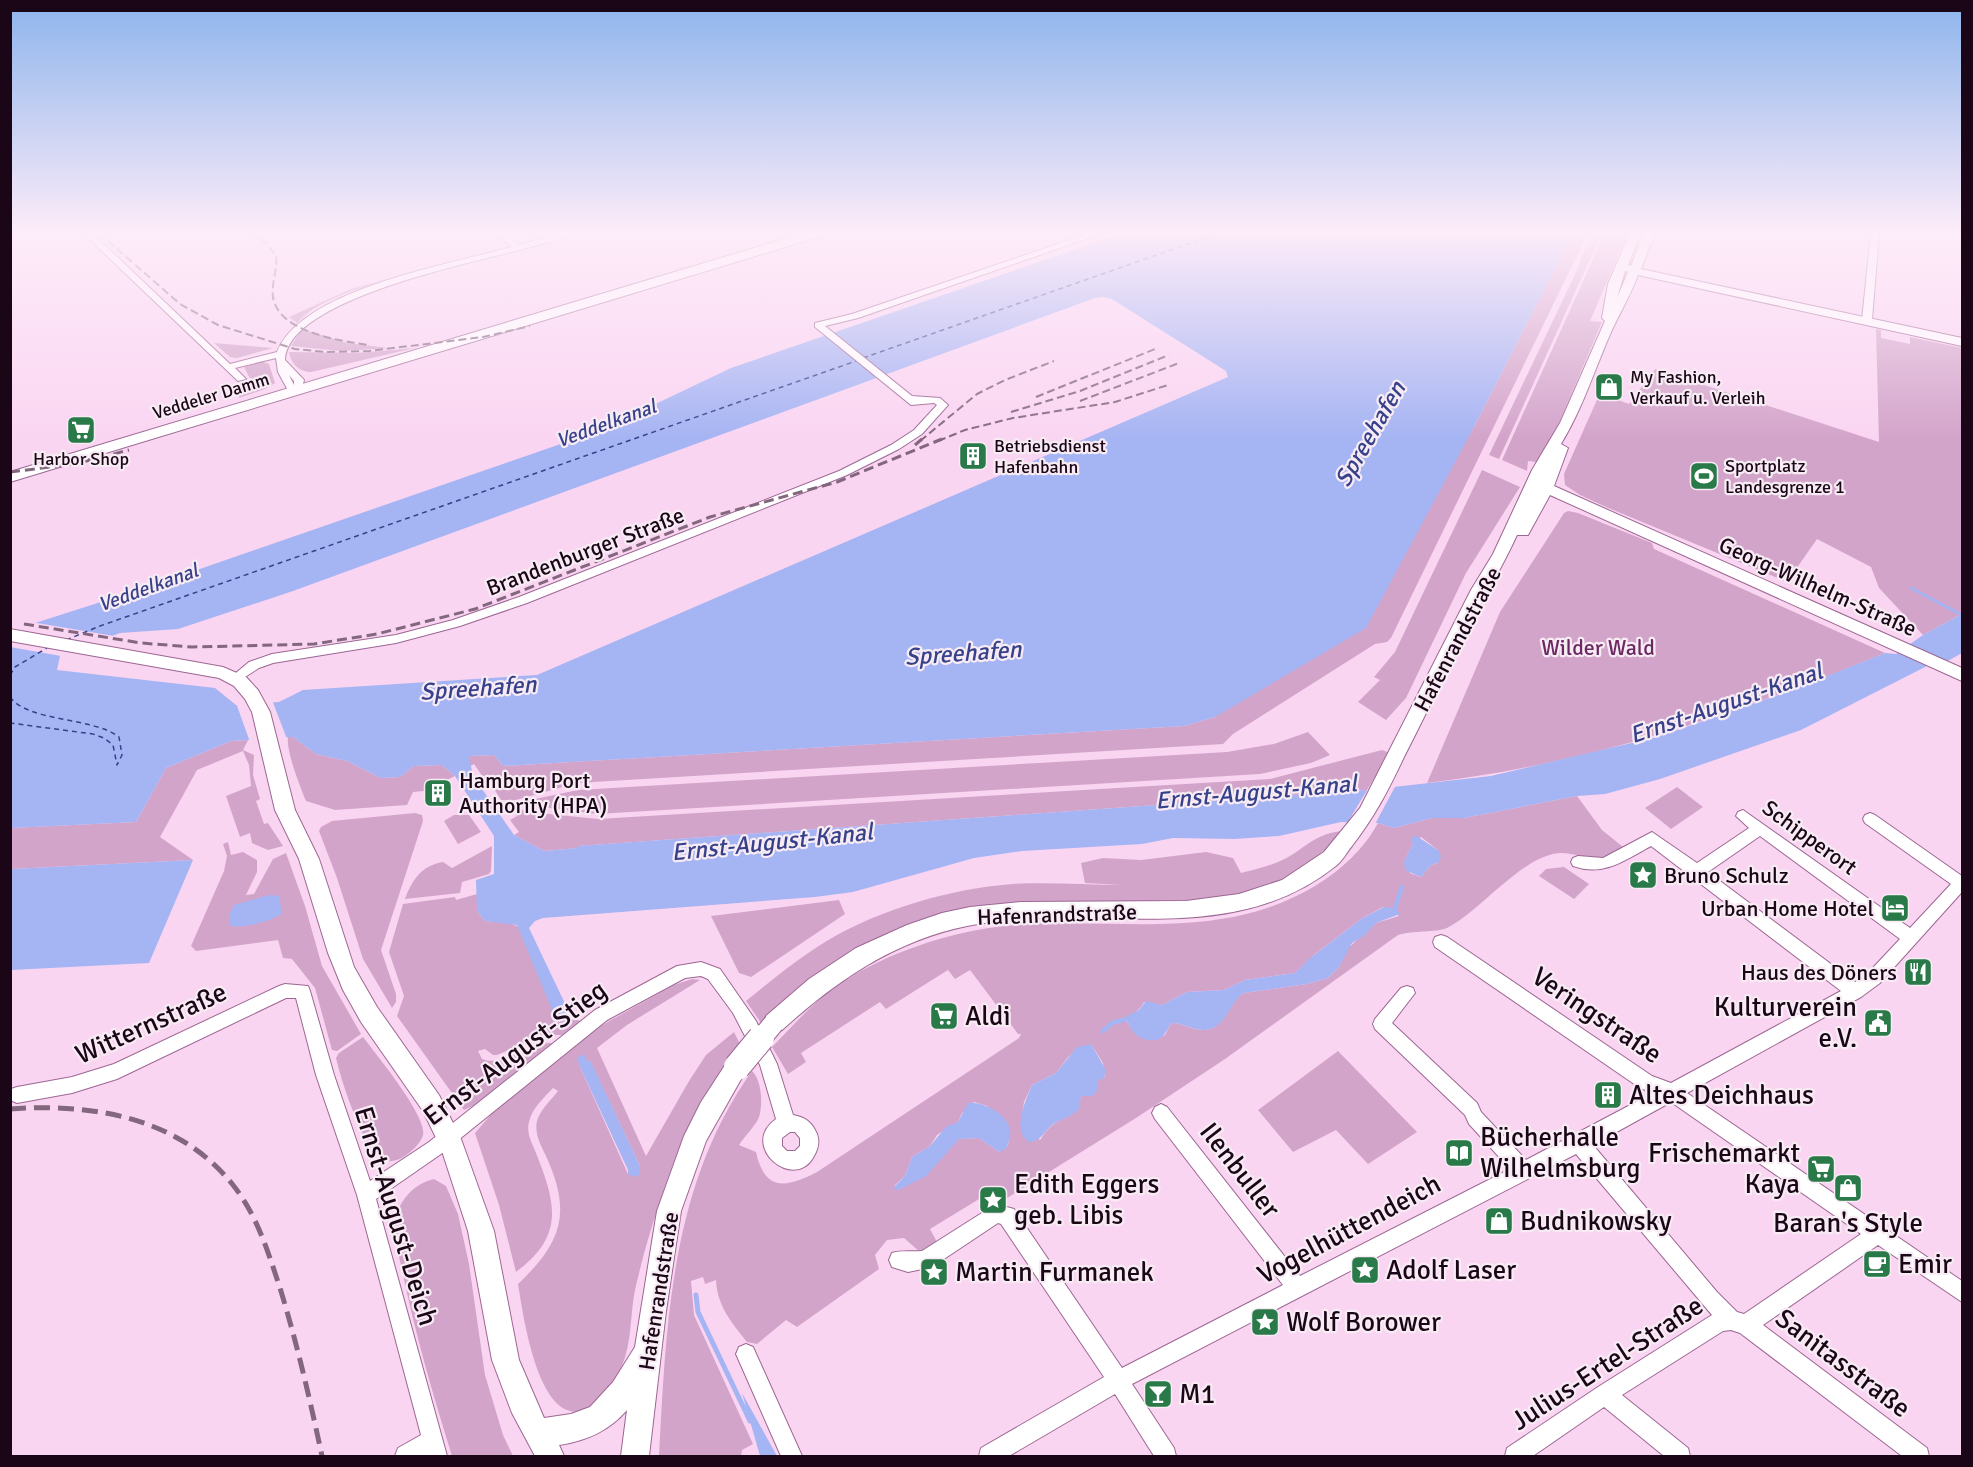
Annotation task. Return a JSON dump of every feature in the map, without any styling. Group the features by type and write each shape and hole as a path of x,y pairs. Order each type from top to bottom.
{"main road":[{"name":"Veddeler Damm","path":"10,471 589,301"},
{"path":"1607,328 1611,301"},
{"path":"1607,328 1622,301"},
{"path":"1782,301 1962,342"},
{"name":"Hafenrandstraße","path":"636,1456 663,1237 669,1211 696,1136 709,1110 737,1066 774,1023 808,991 849,962 881,945 928,927 968,916 1003,912 1168,911 1225,906 1259,897 1299,879 1337,852 1356,830 1381,786 1482,584 1501,554 1519,537 1558,460 1567,423 1607,328"},
{"name":"Veddeler Damm","path":"10,477 294,387"},
{"name":"Georg-Wilhelm-Straße","path":"1540,494 1655,537 1962,675"},
{"path":"10,635 237,677 246,685 270,740 276,783 286,812 309,860 342,965 376,1026 432,1104 448,1137 477,1218 508,1365 543,1445 569,1429 593,1422 606,1412 648,1350"}],"street":[{"path":"160,301 242,379"},
{"path":"294,387 282,372 281,357 291,335 302,324 341,301"},
{"path":"898,301 821,328 908,398 922,404 933,417 943,405 936,400 922,404"},
{"path":"1868,320 1869,301"},
{"path":"229,367 257,358 281,357"},
{"name":"Brandenburger Straße","path":"237,677 254,665 272,659 396,639 456,623 523,600 843,472 895,447 918,432 933,417"},
{"name":"Schipperort","path":"1743,816 1910,937"},
{"path":"1870,819 1962,883"},
{"path":"1696,872 1760,828"},
{"path":"1578,862 1605,864 1652,838 1855,992"},
{"name":"Vogelhüttendeich","path":"989,1456 1118,1381 1579,1143 1855,992 1874,978 1962,883"},
{"name":"Veringstraße","path":"1441,942 1646,1082 1671,1092 1962,1292"},
{"name":"Ernst-August-Stieg","path":"366,1195 448,1137 601,1015 674,975 693,969 708,970 714,974 743,1017 766,1056 778,1087 786,1125"},
{"name":"Witternstraße","path":"17,1095 93,1080 285,991 302,991"},
{"name":"Ernst-August-Deich","path":"302,991 325,1075 366,1195 435,1448"},
{"path":"1407,993 1381,1024 1471,1109 1475,1118 1523,1170"},
{"name":"Ilenbuller","path":"1161,1113 1298,1289"},
{"name":"Sanitasstraße","path":"1579,1143 1710,1299 1919,1456"},
{"path":"899,1260 908,1262 925,1260 996,1213 1007,1216 1166,1456"},
{"name":"Julius-Ertel-Straße","path":"1515,1456 1605,1394 1720,1321 1739,1323 1872,1238 1875,1232"},
{"path":"746,1354 792,1456"},
{"path":"1605,1394 1680,1456"},
{"path":"406,1456 435,1448"}],"green space":[{"path":"327,301 306,314 297,323 289,317"},
{"path":"1538,301 1555,301 1391,638 1387,642 1375,644 1233,734 1223,744 577,783 516,800 501,800 486,776 483,777 474,764 470,766 468,756 494,755 503,766 1184,726 1215,717 1438,490 1475,425"},
{"path":"1562,301 1571,301 1499,459 1489,455"},
{"path":"1574,301 1598,301 1590,321 1602,322 1558,425 1536,462 1528,461 1527,471 1502,460"},
{"path":"302,329 347,343 389,348 341,351 291,346"},
{"path":"1876,329 1881,330 1881,338 1910,344 1910,337 1962,348 1962,614 1923,635 1879,588 1871,567 1817,539 1787,582 1606,507 1565,485 1564,474 1600,393 1629,404 1655,369 1879,442"},
{"path":"214,343 273,348 237,358 230,357"},
{"path":"415,348 311,372 303,371 296,366 289,352 357,353"},
{"path":"261,361 269,364 275,383 239,398 239,393 254,386 244,367"},
{"path":"1482,470 1520,487 1466,573 1406,698 1386,720 1358,702 1380,680 1374,677 1395,652"},
{"name":"Wilder Wald","path":"1568,511 1652,543 1654,549 1885,653 1773,696 1660,734 1546,763 1427,783 1500,612 1564,513"},
{"path":"1308,732 1330,755 1311,763 1260,774 597,814 534,806 535,799 578,790 1227,752 1274,744"},
{"path":"288,737 293,737 316,754 347,761 381,778 400,777 414,766 442,765 455,776 424,791 413,792 407,805 335,810 306,801 291,760"},
{"path":"248,740 243,750 254,755 253,775 260,799 256,801 264,824 268,823 283,846 268,850 252,843 250,833 240,837 226,796 251,786 249,765 243,751 197,770 160,837 193,860 11,869 10,828 136,822 166,768 231,741"},
{"path":"1382,750 1390,753 1367,790 579,846 578,848 544,851 514,835 519,832 510,820 517,816 511,807 529,812 598,819 1270,779"},
{"path":"1677,787 1703,807 1671,829 1645,808"},
{"path":"1577,796 1602,830 1633,855 1610,867 1574,854 1562,853 1548,856 1518,872 1474,909 1447,928 1398,935 1225,1059 1136,1118 991,1208 984,1196 930,1229 937,1242 920,1252 904,1238 887,1240 875,1255 879,1269 797,1327 786,1320 757,1344 747,1342 722,1306 716,1280 705,1284 703,1277 691,1281 694,1315 753,1444 742,1450 741,1456 659,1456 670,1306 689,1207 704,1160 725,1115 752,1071 760,1086 760,1112 756,1123 739,1145 756,1152 760,1165 771,1180 786,1183 817,1172 1019,1038 1021,1034 1018,1034 970,970 955,979 948,970 886,1009 880,1002 801,1053 806,1062 788,1074 772,1047 827,993 861,971 898,953 977,930 1063,923 1191,923 1233,917 1274,905 1315,886 1359,850 1378,823 1394,828 1432,818 1464,818","holes":["1421,837 1438,850 1438,863 1431,865 1421,877 1410,873 1405,860 1413,843","1383,907 1399,916 1376,923 1347,949 1339,967 1328,978 1307,984 1244,993 1234,1002 1217,1025 1204,1030 1171,1023 1165,1035 1153,1040 1135,1031 1127,1021 1144,1002 1162,1005 1187,992 1224,990 1245,980 1295,973 1314,955 1361,919","1091,1044 1103,1063 1105,1076 1097,1081 1092,1096 1081,1096 1074,1113 1052,1125 1040,1140 1021,1121 1024,1102 1032,1085 1056,1073 1069,1056","974,1102 987,1106 1010,1131 1008,1145 999,1152 979,1138 958,1139 927,1174 909,1183 894,1186 905,1176 912,1157 930,1146 937,1135 958,1122 962,1113"]},
{"path":"415,813 422,815 423,821 381,950 396,994 396,1002 392,1008 363,959 319,831 321,827 332,821"},
{"path":"454,815 469,815 481,832 458,844 444,821"},
{"path":"1341,831 1327,848 1301,870 1259,890 1210,901 984,908 790,997 761,1023 746,1001 797,961 830,939 872,918 918,902 967,890 1013,884 1122,885 1085,883 1081,863 1103,858 1141,860 1206,852 1233,858 1241,873 1278,862 1322,836"},
{"path":"228,842 231,855 243,852 257,860 257,872 246,895 254,894 273,859 286,853 305,906 322,966 361,1034 337,1051 332,1050 315,988 292,959 283,958 278,940 196,951 191,946 224,871 227,856 223,844"},
{"path":"492,846 489,874 462,882 460,893 405,899 419,874 429,866 443,862 452,868"},
{"path":"1564,867 1589,884 1574,899 1539,876 1546,869"},
{"path":"477,894 477,911 485,921 510,923 519,927 558,1020 569,1015 580,1021 562,1035 549,1035 534,1039 497,1055 485,1049 478,1051 482,1059 490,1061 508,1057 543,1043 552,1043 475,1105 464,1110 397,1016 404,996 389,952 403,904 455,897 456,900"},
{"path":"839,900 845,914 751,977 739,973 711,916"},
{"path":"692,979 700,980 627,1025 597,1048 646,1156 706,1055 734,1032 741,1046 695,1118 673,1164 639,1274 633,1299 628,1348 619,1372 608,1392 597,1403 585,1410 569,1411 555,1402 544,1386 529,1342 518,1284 545,1254 558,1226 559,1194 538,1139 536,1126 546,1105 558,1091 553,1088 539,1104 528,1126 551,1203 552,1218 549,1232 543,1245 532,1259 516,1272 499,1205 475,1133 494,1111 593,1030 674,985","holes":["586,1059 591,1063 640,1166 628,1174 579,1062"]},
{"path":"363,1037 409,1100 422,1126 423,1135 418,1144 405,1156 394,1161 380,1158 365,1139 349,1100 336,1058 339,1053"},
{"path":"1338,1051 1417,1132 1368,1164 1336,1130 1293,1152 1258,1110"},
{"path":"434,1179 446,1186 458,1214 469,1264 485,1375 503,1435 513,1456 452,1456 431,1387 407,1294 394,1226 400,1206 408,1194 420,1184"}],"water":[{"path":"924,301 1086,301 293,591 178,629 120,633 60,656 57,670 215,688 236,705 279,702 303,690 537,675 1228,377 1226,371 1116,301 1538,301 1475,425 1366,628 1215,717 1184,726 503,766 494,755 469,756 473,776 514,835 544,851 577,848 578,846 1367,790 1491,776 1657,737 1787,692 1885,653 1896,654 1923,635 1962,614 1962,653 1946,662 1929,665 1801,730 1660,779 1605,794 1577,796 1464,818 1432,818 1394,828 1378,823 1341,822 1279,836 1234,839 1173,838 1142,844 1022,851 974,858 853,892 815,897 543,918 535,921 529,928 569,1012 558,1020 517,925 485,921 477,911 476,880 494,874 494,836 455,776 442,765 414,766 400,777 381,778 347,761 316,754 293,737 231,741 166,768 136,822 11,828 10,631 151,586 601,430 731,368"},
{"path":"1415,835 1438,850 1441,856 1438,863 1431,865 1421,877 1405,870 1404,862 1413,843 1411,840"},
{"path":"193,860 149,963 11,970 11,869"},
{"path":"269,895 279,896 282,913 278,916 248,926 229,925 229,915 234,905"},
{"path":"1384,907 1395,908 1400,914 1376,923 1364,936 1352,943 1339,967 1328,978 1307,984 1244,993 1223,1020 1212,1029 1200,1030 1171,1023 1159,1039 1148,1040 1137,1035 1130,1027 1127,1016 1139,1010 1146,1001 1162,1005 1187,992 1224,990 1245,980 1295,973 1309,959 1361,919"},
{"path":"1091,1044 1106,1070 1104,1078 1097,1081 1098,1090 1092,1096 1081,1096 1079,1109 1053,1124 1038,1139 1029,1142 1024,1137 1020,1123 1032,1085 1056,1073 1077,1047"},
{"path":"584,1054 591,1062 640,1166 639,1175 635,1177 628,1174 580,1067 577,1058"},
{"path":"968,1103 987,1106 1005,1119 1010,1132 1006,1149 999,1152 979,1138 959,1139 926,1176 899,1190 893,1188 905,1176 912,1157 930,1146 946,1127 958,1122"},
{"path":"742,1393 777,1456 760,1456"}],"pier":[{"path":"31,622 114,636 61,656 10,647 11,629"},
{"path":"272,700 287,739 250,742 236,703"},
{"path":"1396,785 1374,826 1346,825 1369,787"}],"waterway":[{"path":"1911,588 1962,615"},
{"path":"1395,908 1402,887"},
{"path":"1103,1031 1112,1023 1127,1019"},
{"path":"696,1295 698,1312 750,1421"}],"ferry route":[{"path":"863,358 1024,301"},
{"path":"66,640 100,626 856,361"},
{"path":"10,675 15,667 47,648"},
{"path":"10,697 31,711 108,731 119,737 122,755 117,765 113,745 93,734 10,723"}],"railway":[{"path":"177,301 218,325 295,349 327,352 369,351 483,337 530,326"},
{"path":"274,301 277,309 286,319 298,327 342,341 369,345"},
{"path":"1036,397 1155,349"},
{"path":"1011,412 1080,391 1169,355"},
{"path":"920,441 977,394 1005,380 1054,361"},
{"path":"1080,401 1179,363"},
{"path":"938,441 965,430 1013,418 1115,402 1168,385"},
{"path":"915,445 922,439"},
{"path":"24,624 141,643 192,647 314,644 377,634 475,609 710,517 837,482 942,439"},
{"path":"10,472 75,464 129,450"},
{"path":"10,1109 72,1109 102,1112 132,1119 160,1129 187,1144 211,1162 233,1185 255,1221 280,1288 303,1372 322,1456"}],"place":[{"name":"My Fashion, Verkauf u. Verleih","path":"1609,387"},
{"name":"Harbor Shop","path":"81,430"},
{"name":"Betriebsdienst Hafenbahn","path":"973,456"},
{"name":"Sportplatz Landesgrenze 1","path":"1704,476"},
{"name":"Hamburg Port Authority (HPA)","path":"438,793"},
{"name":"Bruno Schulz","path":"1643,875"},
{"name":"Urban Home Hotel","path":"1895,908"},
{"name":"Haus des Döners","path":"1918,972"},
{"name":"Aldi","path":"944,1016"},
{"name":"Kulturverein e.V.","path":"1878,1023"},
{"name":"Altes Deichhaus","path":"1608,1095"},
{"name":"Bücherhalle Wilhelmsburg","path":"1459,1153"},
{"name":"Frischemarkt Kaya","path":"1821,1169"},
{"name":"Baran's Style","path":"1848,1188"},
{"name":"Edith Eggers geb. Libis","path":"993,1200"},
{"name":"Budnikowsky","path":"1499,1221"},
{"name":"Emir","path":"1877,1264"},
{"name":"Adolf Laser","path":"1365,1270"},
{"name":"Martin Furmanek","path":"934,1272"},
{"name":"Wolf Borower","path":"1265,1322"},
{"name":"M1","path":"1158,1394"}],"water label":[{"name":"Veddelkanal","path":"606,423"},
{"name":"Spreehafen","path":"1370,434"},
{"name":"Veddelkanal","path":"148,587"},
{"name":"Spreehafen","path":"963,653"},
{"name":"Spreehafen","path":"478,688"},
{"name":"Ernst-August-Kanal","path":"1726,703"},
{"name":"Ernst-August-Kanal","path":"1256,792"},
{"name":"Ernst-August-Kanal","path":"772,842"}]}
